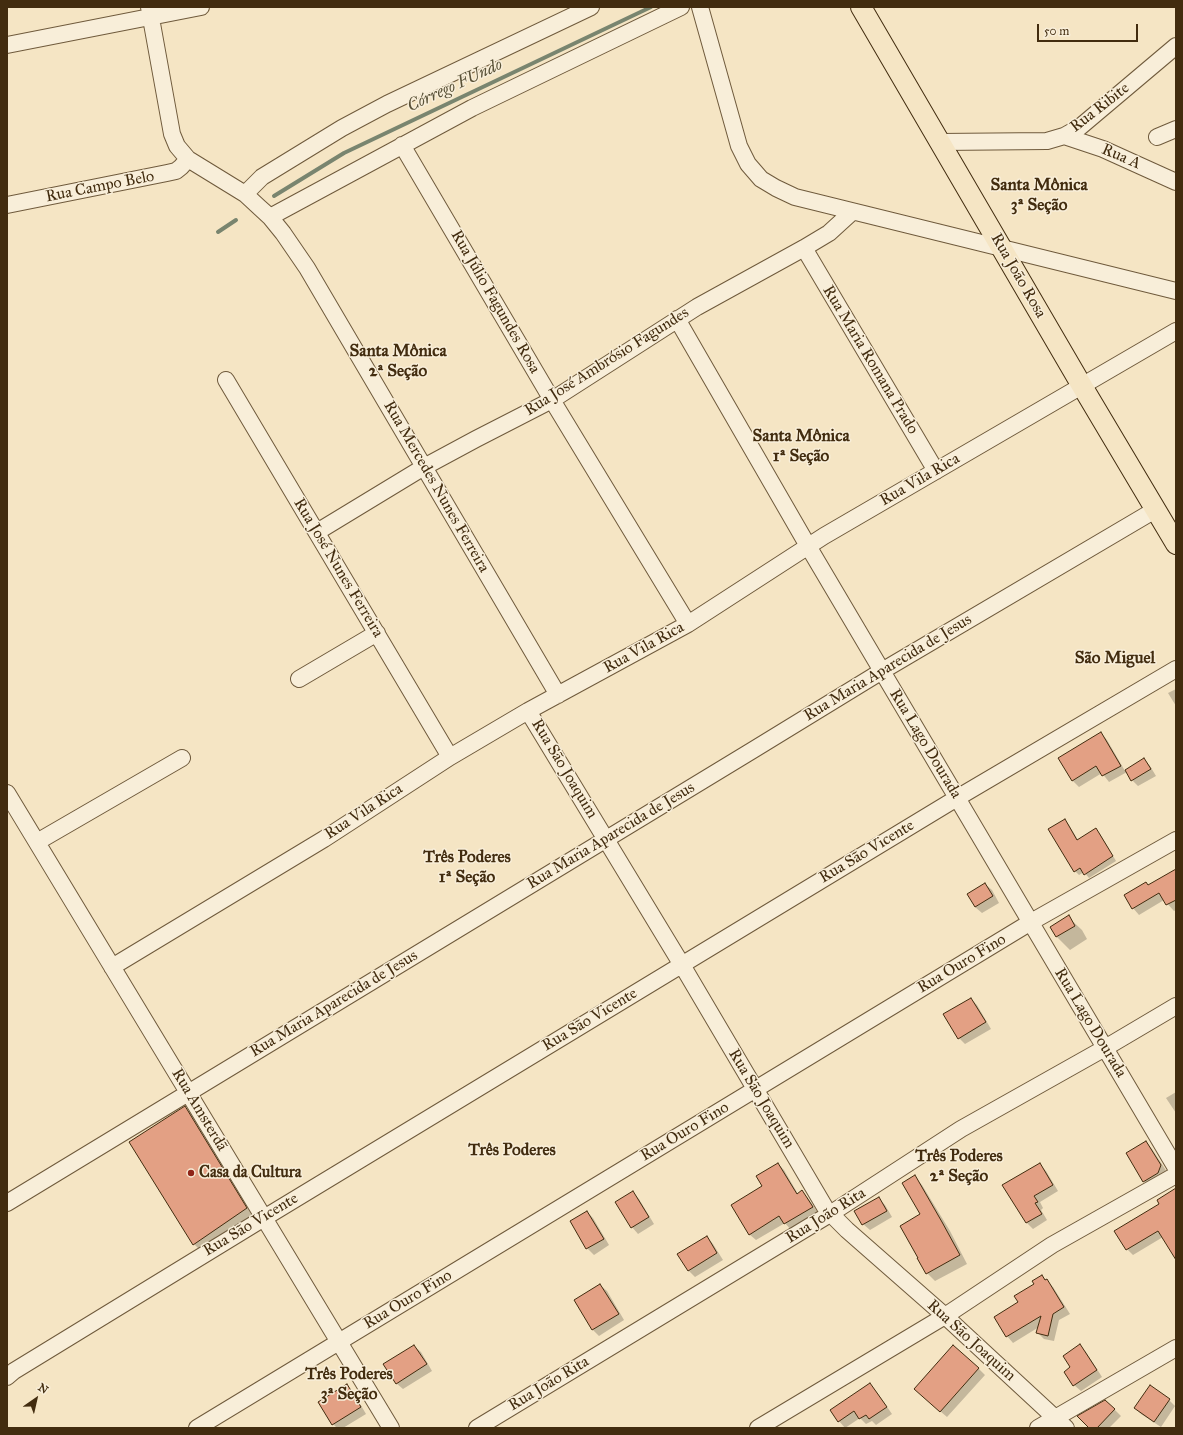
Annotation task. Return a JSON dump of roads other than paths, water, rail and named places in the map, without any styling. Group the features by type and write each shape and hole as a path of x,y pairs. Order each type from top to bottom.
{"main road":[{"name":"Rua João Rosa","path":"861,7 1176,544"}],"street":[{"path":"7,45 150,12 202,7"},
{"path":"256,204 262,177 342,128 387,104 591,7"},
{"path":"256,204 402,145 486,101 681,7"},
{"path":"700,7 739,146 748,164 762,179 776,188 795,197 852,212 1176,291"},
{"name":"Rua Mercedes Nunes Ferreira","path":"150,12 172,134 177,146 188,158 256,204 307,268 558,695"},
{"name":"Rua Ribite","path":"940,142 1047,141 1064,136 1080,126 1176,46"},
{"path":"1157,137 1176,130"},
{"name":"Rua A","path":"1064,136 1103,149 1176,182"},
{"name":"Rua Júlio Fagundes Rosa","path":"402,145 552,400 688,624"},
{"name":"Rua Campo Belo","path":"7,205 167,173 181,167 188,158"},
{"name":"Rua José Ambrósio Fagundes","path":"317,532 424,467 552,400 677,319 830,233 852,212"},
{"name":"Rua Maria Romana Prado","path":"804,248 936,471"},
{"name":"Rua Lago Dourada","path":"677,319 808,546 1176,1168"},
{"name":"Rua Vila Rica","path":"112,967 324,839 450,757 528,711 688,624 808,546 1176,331"},
{"name":"Rua José Nunes Ferreira","path":"226,380 450,757"},
{"name":"Rua Maria Aparecida de Jesus","path":"7,1202 882,670 1155,510"},
{"path":"299,679 377,633"},
{"name":"Rua São Vicente","path":"7,1377 14,1371 264,1218 957,798 1176,669"},
{"name":"Rua São Joaquim","path":"528,711 682,965 822,1203 830,1214 945,1316 1060,1423"},
{"path":"37,842 182,758"},
{"name":"Rua Amsterdã","path":"7,793 391,1428"},
{"name":"Rua Ouro Fino","path":"197,1428 1031,922 1176,840"},
{"name":"Rua João Rita","path":"477,1428 830,1214 961,1129 1176,1006"},
{"path":"758,1428 945,1316 1052,1245 1176,1175"},
{"path":"1038,1428 1060,1423 1176,1348"}],"waterway":[{"name":"Córrego FUndo","path":"274,196 344,153 651,7"},
{"name":"Córrego FUndo","path":"218,232 236,220"}],"place":[{"name":"Casa da Cultura","path":"191,1173"}],"district":[{"name":"Santa Mônica 3ª Seção","path":"1039,196"},
{"name":"Santa Mônica 2ª Seção","path":"398,362"},
{"name":"Santa Mônica 1ª Seção","path":"801,447"},
{"name":"São Miguel","path":"1115,659"},
{"name":"Três Poderes 1ª Seção","path":"467,868"},
{"name":"Três Poderes","path":"512,1151"},
{"name":"Três Poderes 2ª Seção","path":"959,1167"},
{"name":"Três Poderes 3ª Seção","path":"349,1385"}]}
